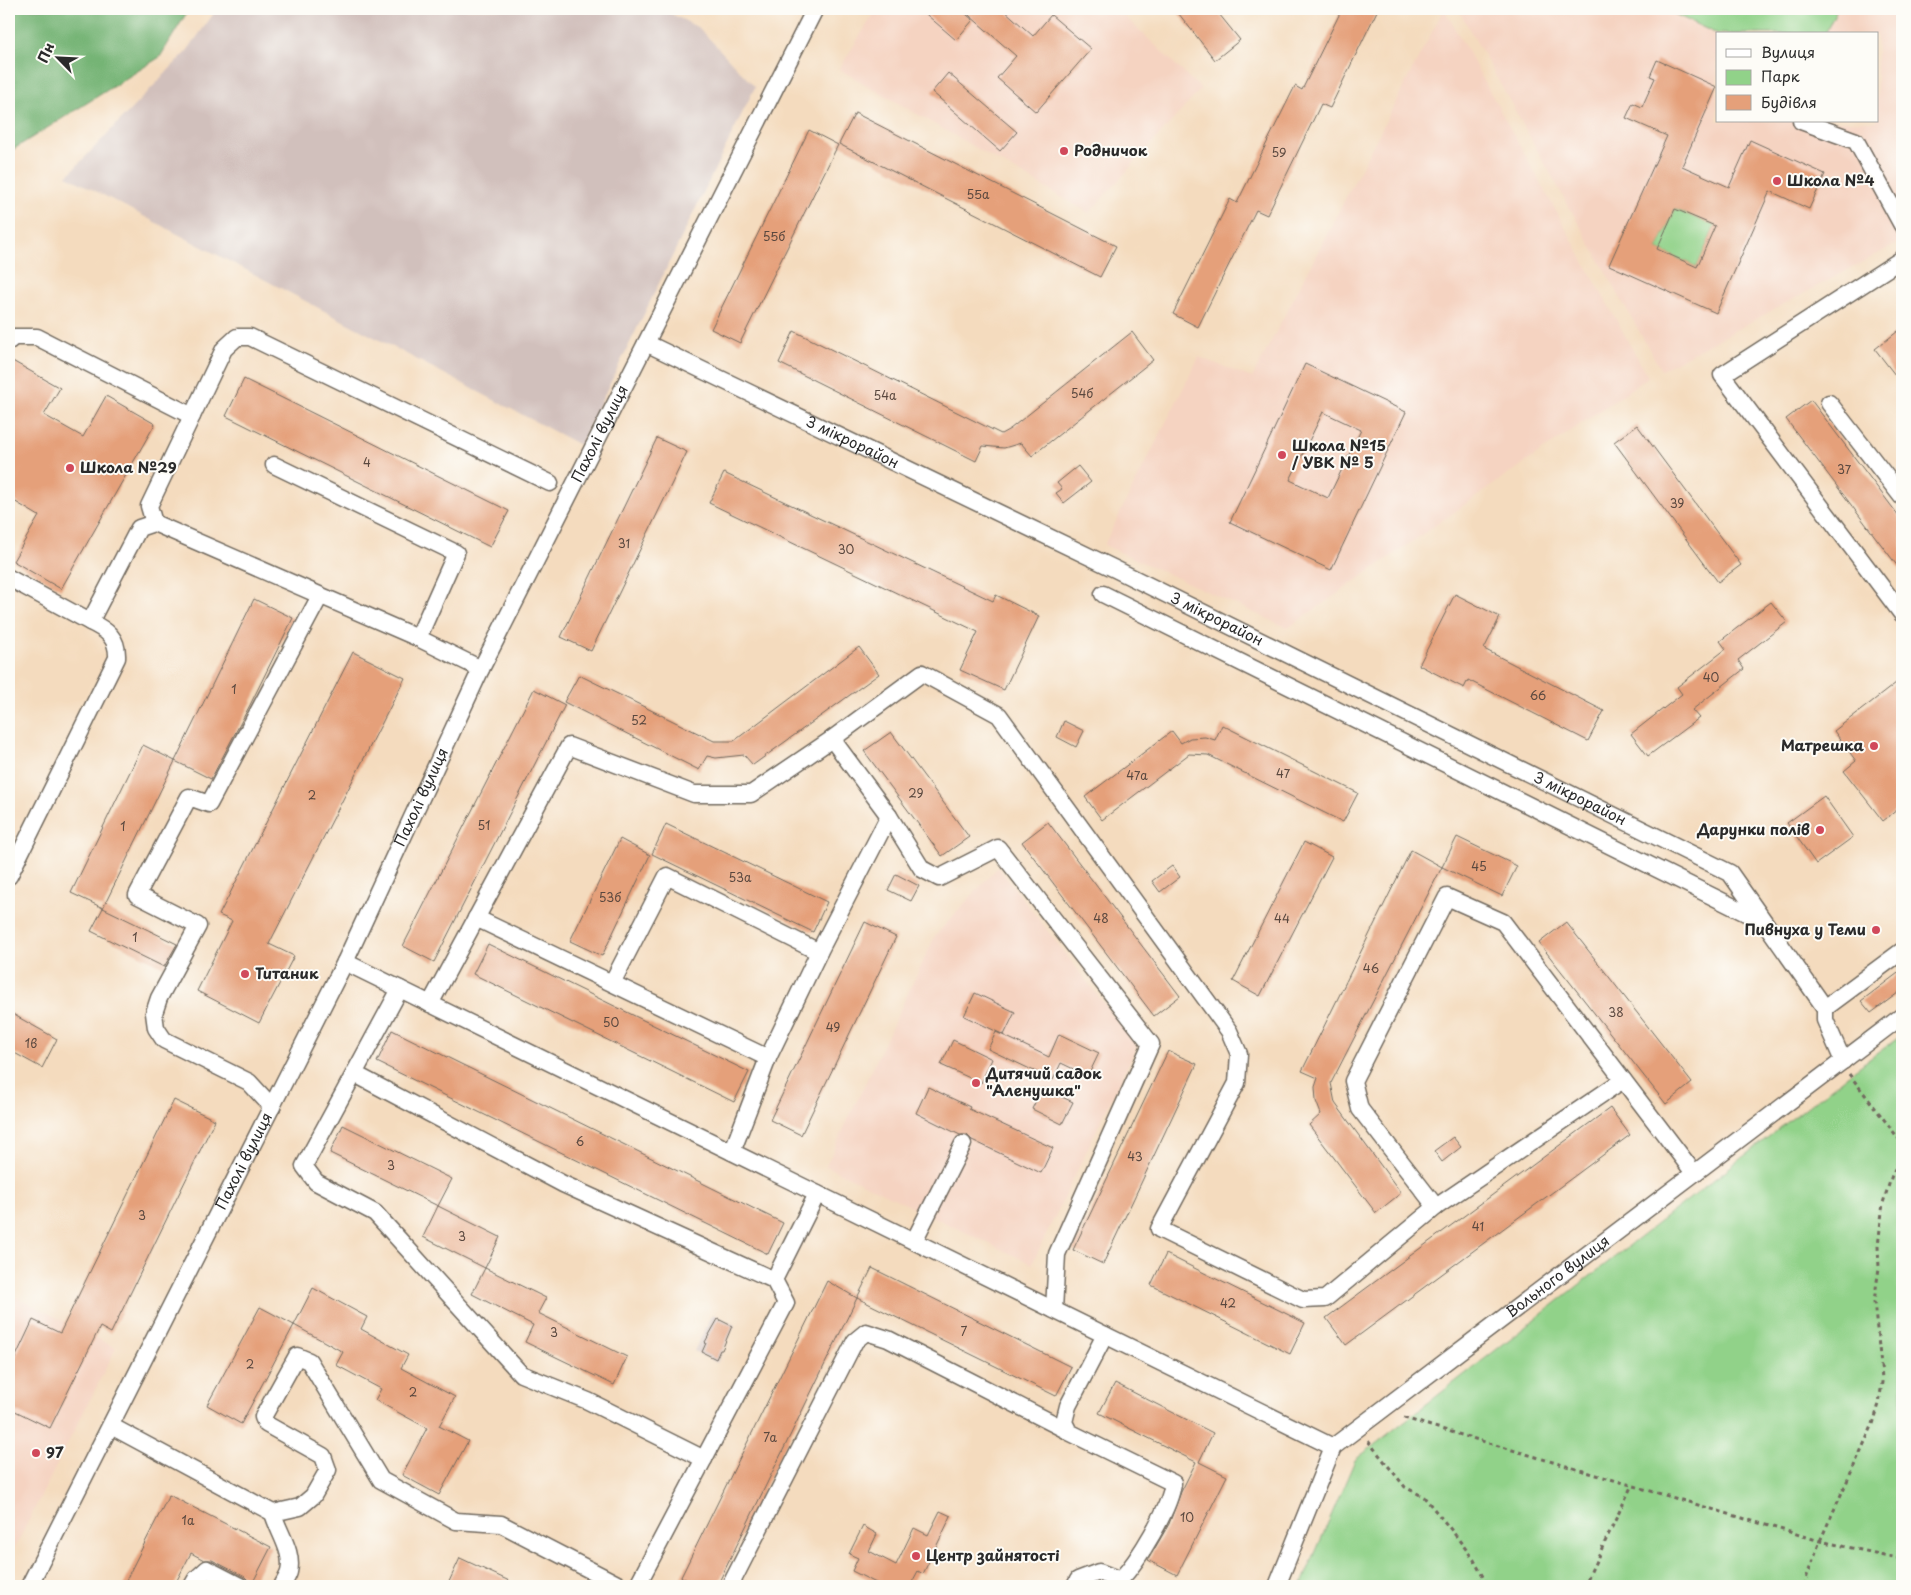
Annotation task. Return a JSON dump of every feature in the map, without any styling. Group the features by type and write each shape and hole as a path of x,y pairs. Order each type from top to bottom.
{"street":[{"name":"Пахолі вулиця","path":"29,1586 345,962 481,669 815,9"},
{"path":"1804,122 1856,141 1902,225"},
{"path":"1901,609 1722,375 1902,259"},
{"path":"9,341 14,337 37,338 192,416"},
{"path":"154,523 149,506 224,349 237,337 250,337 550,483"},
{"name":"3 мікрорайон","path":"646,343 1124,573 1730,873 1825,1008 1825,1020 1846,1068"},
{"path":"1829,403 1902,497"},
{"path":"274,465 456,553 418,638"},
{"path":"90,622 139,528 154,523 418,638 481,669"},
{"path":"9,578 105,629 117,648 117,658 9,876"},
{"name":"3 мікрорайон","path":"1103,594 1766,923"},
{"path":"272,1106 249,1082 164,1040 156,1028 154,1013 159,998 198,926 137,895 189,797 209,804 320,596"},
{"path":"430,1004 569,746 694,794 750,794 832,739 922,673 999,715 1229,1031 1239,1054 1237,1083 1159,1230 1303,1300 1326,1300 1436,1207 1623,1080"},
{"path":"832,739 889,816 922,869 939,878 998,848 1151,1044 1057,1254 1054,1310"},
{"path":"732,1152 768,1058 889,816"},
{"path":"612,983 666,876 820,952"},
{"path":"1436,1207 1360,1110 1353,1081 1447,898 1503,922 1694,1174"},
{"path":"476,918 768,1058"},
{"path":"1825,1008 1902,951"},
{"path":"345,962 1333,1447 1277,1586"},
{"path":"400,989 304,1166 316,1182 375,1213 521,1374 588,1402 704,1459"},
{"name":"Вольного вулиця","path":"1333,1447 1694,1174 1846,1068 1902,1016"},
{"path":"355,1074 563,1184 774,1280 786,1303 637,1586"},
{"path":"914,1241 963,1144"},
{"path":"774,1280 817,1194"},
{"path":"730,1586 855,1341 866,1332 888,1339 1105,1451 1160,1475 1173,1483 1172,1492 1154,1529 1131,1568 1120,1580 1100,1572 1078,1580 1075,1586"},
{"path":"1068,1431 1064,1422 1068,1406 1105,1335"},
{"path":"111,1426 273,1513 300,1508 313,1496 328,1470 323,1456 266,1424 263,1417 297,1356 309,1360 381,1480 456,1521 501,1524 621,1586"},
{"path":"273,1513 276,1527 290,1555 289,1572 282,1586"},
{"path":"192,1586 196,1579 207,1569 240,1586"}],"path":[{"path":"1846,1068 1902,1143"},
{"path":"1805,1586 1820,1540 1873,1424 1879,1404 1881,1365 1874,1302 1879,1268 1878,1246 1883,1204 1892,1175 1902,1154"},
{"path":"1404,1418 1820,1540 1902,1559"},
{"path":"1368,1441 1405,1487 1424,1497 1474,1560 1488,1586"},
{"path":"1584,1586 1632,1485"}],"shaded area":[{"path":"217,9 662,9 699,28 755,87 580,445 67,176 187,51"},
{"name":"Родничок","path":"877,9 1117,9 1201,89 1089,213 839,69"},
{"path":"1444,9 1648,377 1288,628 1104,545 1199,357 1252,378"},
{"path":"1458,9 1902,9 1902,241 1661,370"},
{"path":"998,867 1137,1046 1032,1264 826,1166 935,936"},
{"name":"97","path":"9,1293 116,1348 9,1559"},
{"path":"713,1314 735,1325 717,1363 694,1351"}],"green space":[{"path":"9,9 189,9 160,57 9,152"},
{"path":"1664,9 1837,9 1826,32 1716,32 1716,34"},
{"path":"1675,209 1715,226 1697,267 1657,249"},
{"path":"1902,1035 1902,1586 1301,1586 1355,1460 1849,1074"}],"building":[{"path":"920,9 960,9 973,20 956,40"},
{"path":"962,9 1003,9 1033,36 1051,15 1091,49 1036,112 997,78 1016,56"},
{"path":"1175,9 1215,9 1240,40 1215,60"},
{"path":"1342,9 1378,9 1330,108 1321,104 1267,215 1256,210 1198,327 1173,314 1230,199 1237,203 1295,86 1302,90"},
{"name":"Школа №4","path":"1657,60 1716,87 1682,166 1729,187 1750,140 1825,174 1809,209 1770,191 1716,313 1609,265 1667,136 1626,118 1633,103 1642,107 1655,78 1650,76","holes":["1675,209 1715,226 1697,267 1657,249"]},
{"path":"948,73 1017,132 1000,151 932,92"},
{"path":"855,113 1116,246 1100,277 839,144"},
{"path":"809,130 838,145 740,343 711,329"},
{"path":"1902,328 1902,384 1875,349"},
{"path":"794,331 1001,434 1010,429 1132,332 1153,360 1032,456 1021,443 1004,448 983,446 976,461 779,363"},
{"name":"Школа №29","path":"9,359 60,388 44,415 83,437 106,396 155,424 61,589 13,561 39,516 9,498"},
{"name":"Школа №15 / УВК № 5","path":"1305,364 1406,412 1331,570 1230,522","holes":["1323,412 1361,430 1328,498 1290,480"]},
{"path":"244,379 509,511 490,547 226,416"},
{"path":"1811,400 1902,520 1902,572 1786,419"},
{"path":"1637,425 1741,565 1718,582 1614,442"},
{"path":"657,438 687,452 591,651 561,637"},
{"path":"1078,466 1091,482 1064,503 1056,493 1062,489 1057,483"},
{"path":"724,473 993,601 996,595 1039,616 1004,690 960,670 978,632 709,503"},
{"path":"1455,594 1500,617 1484,649 1604,711 1588,741 1468,680 1464,688 1419,665"},
{"path":"254,599 293,618 211,779 175,761"},
{"path":"1771,602 1787,622 1738,660 1744,669 1692,710 1699,718 1648,756 1631,734 1682,694 1677,687 1726,649 1720,641"},
{"path":"859,647 879,674 753,765 744,755 716,758 707,756 699,770 564,702 579,675 714,741 734,741"},
{"path":"353,652 405,678 269,944 294,956 259,1023 197,991 232,921 219,915"},
{"name":"Матрешка","path":"1896,683 1902,692 1902,806 1883,821 1844,771 1856,761 1834,731"},
{"path":"534,689 565,705 434,962 403,946"},
{"path":"1064,721 1084,731 1076,747 1057,737"},
{"path":"1222,725 1358,793 1343,822 1208,755 1189,754 1102,820 1085,797 1172,731 1181,743 1190,738 1205,737 1215,740"},
{"path":"891,732 969,837 942,856 864,751"},
{"path":"143,745 175,761 103,908 71,893"},
{"name":"Дарунки полів","path":"1824,796 1853,837 1816,864 1787,823"},
{"path":"1048,822 1180,996 1154,1016 1022,842"},
{"path":"666,824 827,902 813,932 652,854"},
{"path":"1457,837 1517,866 1502,896 1442,867"},
{"path":"620,839 650,855 602,956 570,941"},
{"path":"1304,842 1332,857 1260,996 1233,981"},
{"path":"1411,850 1442,867 1331,1083 1335,1103 1401,1193 1376,1213 1309,1125 1321,1114 1316,1101 1315,1087 1318,1078 1302,1071"},
{"path":"1172,866 1180,877 1160,892 1152,881"},
{"path":"896,874 919,886 911,901 888,890"},
{"path":"103,908 177,944 164,967 91,931"},
{"path":"865,922 896,937 801,1135 770,1120"},
{"path":"1566,922 1692,1083 1666,1104 1539,943"},
{"path":"488,944 749,1072 734,1102 473,974"},
{"path":"1902,970 1902,990 1871,1013 1861,1001"},
{"path":"975,993 1015,1012 1004,1035 964,1016"},
{"path":"9,1012 57,1039 42,1068 9,1050"},
{"path":"392,1030 783,1223 768,1254 377,1062"},
{"path":"996,1032 1049,1057 1059,1034 1099,1053 1088,1076 1061,1063 1053,1080 988,1049"},
{"path":"953,1040 992,1059 981,1083 941,1065"},
{"path":"1168,1051 1197,1064 1103,1264 1073,1250"},
{"path":"928,1087 970,1107 969,1109 1053,1148 1041,1173 972,1140 967,1135 960,1135 916,1113"},
{"path":"1042,1088 1073,1102 1062,1124 1032,1109"},
{"path":"174,1100 215,1120 111,1333 100,1327 50,1428 9,1408 9,1371 33,1320 60,1333"},
{"path":"1610,1108 1630,1135 1346,1345 1326,1318"},
{"path":"343,1125 452,1179 438,1206 330,1153"},
{"path":"1453,1137 1461,1147 1442,1162 1434,1151"},
{"path":"438,1206 500,1237 485,1268 423,1237"},
{"path":"1166,1254 1305,1323 1290,1354 1151,1285"},
{"path":"485,1268 546,1298 538,1313 627,1357 614,1385 525,1342 533,1325 472,1294"},
{"path":"872,1268 1071,1367 1056,1396 857,1298"},
{"path":"827,1281 857,1298 717,1586 700,1586 681,1577"},
{"path":"313,1288 367,1317 361,1329 408,1355 401,1368 455,1397 439,1426 468,1441 439,1495 402,1475 427,1428 375,1400 381,1389 336,1365 343,1352 294,1325"},
{"path":"260,1307 294,1325 241,1424 207,1405"},
{"path":"718,1319 732,1326 716,1359 702,1352 705,1342"},
{"path":"1115,1383 1213,1433 1199,1462 1227,1476 1177,1575 1148,1560 1169,1524 1181,1492 1196,1462 1099,1413"},
{"path":"169,1495 271,1547 252,1584 245,1577 212,1560 204,1560 191,1553 174,1586 123,1586"},
{"name":"Центр зайнятості","path":"940,1511 951,1516 923,1574 918,1571 910,1586 882,1586 852,1571 858,1558 849,1554 863,1526 877,1534 869,1551 896,1565 914,1528 928,1535"},
{"path":"460,1558 520,1586 447,1586"}],"place":[{"name":"Родничок","path":"1064,151"},
{"name":"Школа №4","path":"1777,181"},
{"name":"Школа №15 / УВК № 5","path":"1282,455"},
{"name":"Школа №29","path":"70,468"},
{"name":"Матрешка","path":"1874,746"},
{"name":"Дарунки полів","path":"1820,830"},
{"name":"Пивнуха у Теми","path":"1876,930"},
{"name":"Титаник","path":"245,974"},
{"name":"Дитячий садок \"Аленушка\"","path":"976,1083"},
{"name":"97","path":"36,1453"},
{"name":"Центр зайнятості","path":"916,1556"}]}
